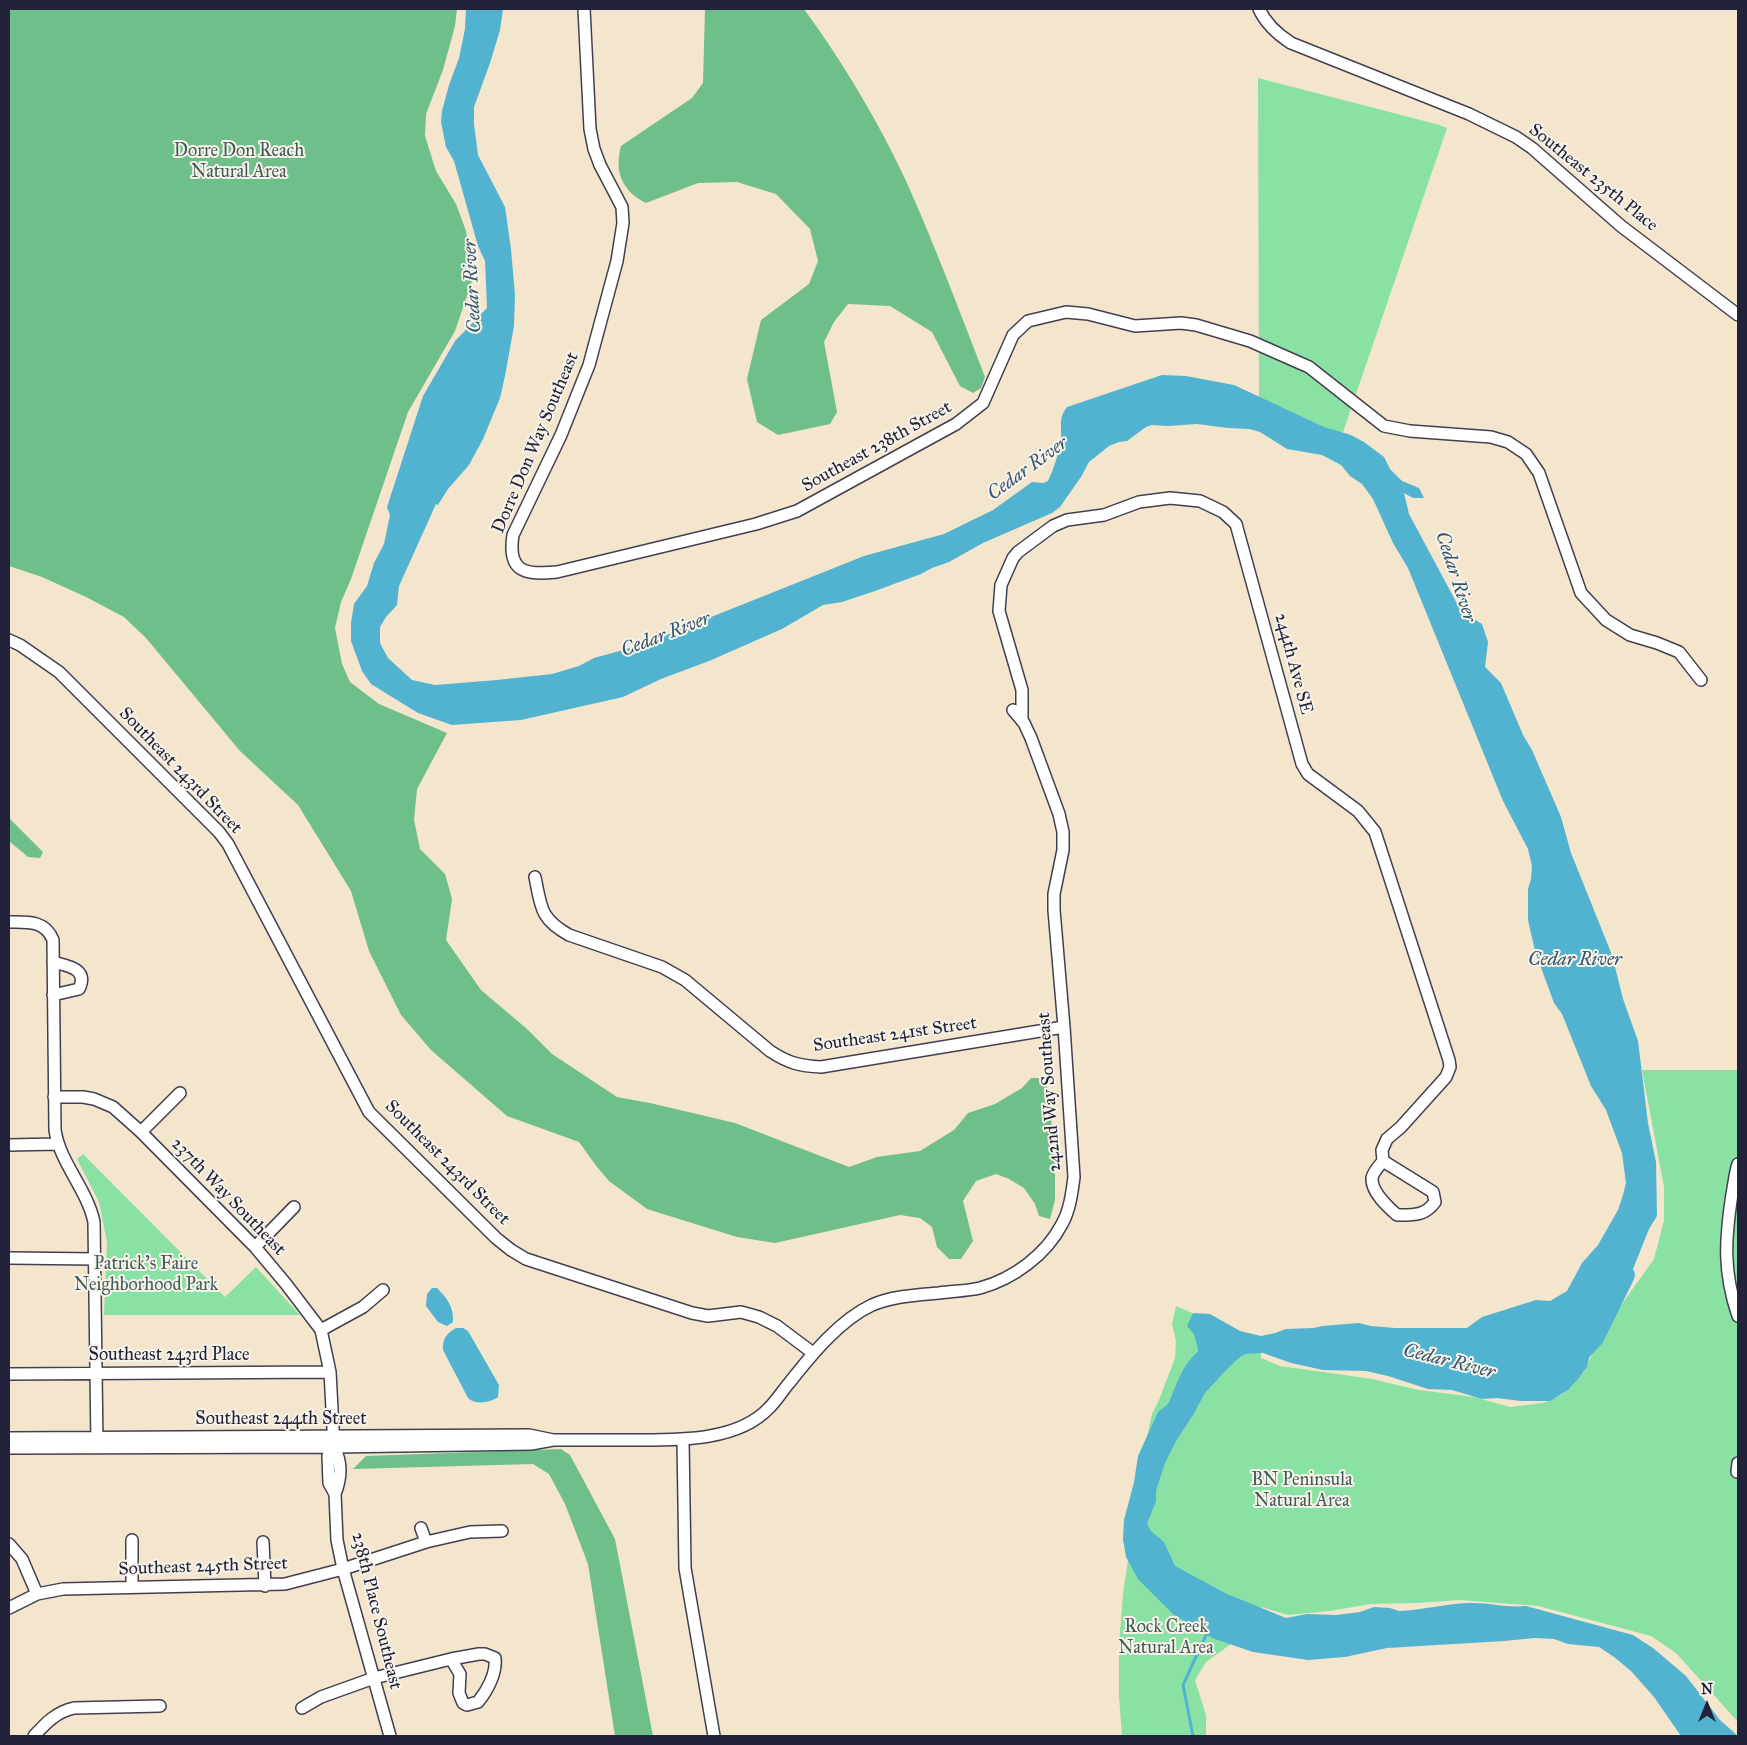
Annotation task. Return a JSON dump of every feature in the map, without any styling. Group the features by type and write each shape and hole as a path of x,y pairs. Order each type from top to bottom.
{"street":[{"name":"Dorre Don Way Southeast","path":"521,569 514,560 511,549 513,535 561,435 589,365 621,240 620,202 600,165 590,129 584,9"},
{"name":"Southeast 235th Place","path":"1259,9 1267,23 1282,38 1305,49 1469,114 1516,137 1532,148 1621,226 1738,315"},
{"name":"Southeast 238th Street","path":"521,569 537,574 557,572 756,524 797,511 930,440 978,408 983,403 1013,335 1028,321 1066,312 1135,326 1181,323 1196,325 1250,341 1309,367 1384,426 1410,431 1491,437 1508,442 1526,454 1539,473 1581,593 1585,598 1606,620 1630,635 1679,652 1701,680"},
{"name":"244th Ave SE","path":"1022,721 1022,690 998,611 1001,585 1013,558 1018,552 1053,526 1067,520 1104,515 1139,502 1170,498 1200,501 1224,512 1236,524 1302,764 1308,774 1358,811 1375,832 1449,1060 1450,1067 1446,1077 1387,1140 1382,1150 1383,1161 1376,1169 1372,1179 1374,1189 1397,1214 1422,1214 1429,1210 1435,1202 1432,1192 1383,1161"},
{"name":"Southeast 243rd Street","path":"9,640 20,645 59,672 219,832 228,844 370,1112 496,1238 526,1259 678,1309 708,1316 742,1312 758,1317 778,1326 813,1353"},
{"name":"242nd Way Southeast","path":"758,1417 768,1409 813,1353 852,1317 873,1305 891,1299 979,1288 1000,1281 1032,1260 1048,1244 1062,1224 1070,1200 1074,1177 1054,910 1054,894 1063,850 1064,832 1031,738 1022,721 1013,710"},
{"name":"Southeast 241st Street","path":"535,877 541,909 555,928 569,935 662,967 685,980 770,1051 786,1061 803,1066 821,1066 1064,1027"},
{"path":"9,922 32,922 40,925 47,930 52,940 54,1097 58,1144 91,1207 94,1222 97,1443"},
{"path":"53,962 72,967 82,976 80,989 53,995"},
{"path":"141,1132 180,1093"},
{"name":"237th Way Southeast","path":"54,1097 94,1099 113,1107 141,1132 255,1247 321,1330 330,1372"},
{"path":"9,1145 58,1144"},
{"path":"1738,1164 1728,1221 1726,1263 1738,1316"},
{"path":"255,1247 294,1207"},
{"path":"9,1258 96,1259"},
{"path":"321,1330 363,1307 383,1290"},
{"name":"Southeast 243rd Place","path":"9,1374 330,1372"},
{"name":"238th Place Southeast","path":"330,1372 334,1442 328,1456 329,1483 335,1494 337,1540 343,1569 390,1736"},
{"name":"Southeast 244th Street","path":"9,1448 97,1443 334,1442 531,1444 553,1440 682,1440 707,1437 726,1432 739,1428 758,1417"},
{"name":"Southeast 244th Street","path":"9,1438 97,1443"},
{"path":"682,1440 685,1568 714,1736"},
{"path":"422,1528 426,1542"},
{"name":"Southeast 245th Street","path":"9,1608 37,1594 63,1589 266,1586 284,1584 343,1569 426,1542 470,1532 502,1531"},
{"path":"132,1540 132,1587"},
{"path":"263,1542 266,1586"},
{"path":"9,1544 22,1560 37,1594"},
{"path":"302,1708 321,1697 374,1678 451,1659 485,1654 495,1658 495,1672 478,1702 467,1705 463,1703 459,1693 460,1674 451,1659"},
{"path":"34,1736 47,1722 59,1713 74,1708 160,1706"}],"green space":[{"name":"Dorre Don Reach Natural Area","path":"15,9 457,9 455,26 443,70 426,114 425,136 436,171 456,204 466,231 472,281 455,331 408,412 351,579 341,602 335,628 342,664 350,682 379,704 447,733 417,789 414,820 420,849 445,874 452,899 446,940 481,990 527,1029 552,1054 617,1097 735,1123 849,1167 877,1157 920,1151 954,1130 968,1113 995,1104 1022,1088 1031,1078 1043,1078 1049,1092 1055,1167 1055,1200 1050,1219 1039,1216 1035,1204 1024,1188 996,1174 976,1181 963,1201 973,1241 961,1259 949,1259 937,1247 932,1227 920,1218 900,1215 775,1243 737,1237 647,1209 609,1181 579,1142 507,1116 431,1050 401,1015 369,951 351,891 298,805 240,751 146,638 124,617 86,597 42,577 9,566 9,11"},
{"path":"705,9 804,9 860,93 907,183 985,377 981,388 973,393 960,386 932,332 890,306 848,304 834,322 824,342 837,412 830,424 778,435 757,422 747,379 761,320 809,284 818,261 810,229 776,194 737,182 698,183 646,203 631,193 622,180 620,172 619,155 621,146 692,98 703,83"},
{"path":"1258,78 1447,128 1342,435 1324,430 1259,398"},
{"path":"9,818 43,852 40,858 28,857 9,841"},
{"name":"BN Peninsula Natural Area","path":"1642,1070 1738,1070 1738,1722 1676,1653 1651,1636 1538,1606 1460,1600 1371,1604 1330,1611 1288,1615 1261,1607 1260,1623 1206,1662 1195,1680 1206,1715 1206,1736 1122,1736 1119,1696 1119,1646 1123,1594 1145,1446 1152,1414 1175,1358 1176,1341 1172,1324 1176,1306 1260,1342 1261,1358 1280,1366 1372,1379 1419,1390 1474,1397 1510,1407 1543,1403 1563,1394 1584,1372 1602,1332 1654,1259 1664,1220 1664,1187"},
{"name":"Patrick's Faire Neighborhood Park","path":"83,1154 225,1297 256,1267 300,1315 104,1315 107,1242 99,1202 77,1159"},
{"path":"561,1449 570,1455 615,1539 653,1736 615,1736 588,1564 565,1504 549,1474 533,1464 353,1469 366,1456"}],"water":[{"path":"466,9 503,9 500,30 474,107 474,124 478,155 505,207 515,295 514,326 500,398 483,439 469,465 448,489 438,505 436,504 399,586 397,605 380,627 380,643 388,658 412,680 435,685 552,674 579,666 594,658 641,645 864,556 944,534 993,510 1032,482 1043,483 1048,481 1058,455 1061,438 1061,418 1067,407 1162,375 1186,376 1234,385 1324,427 1351,435 1384,457 1390,469 1402,481 1419,488 1424,498 1413,498 1404,493 1409,514 1461,611 1482,624 1488,642 1485,667 1501,683 1523,735 1532,750 1561,817 1571,853 1612,955 1623,999 1638,1041 1648,1123 1656,1162 1657,1216 1649,1229 1633,1269 1617,1295 1606,1304 1593,1323 1587,1367 1568,1390 1550,1401 1482,1399 1452,1390 1428,1389 1366,1371 1323,1370 1291,1363 1263,1353 1246,1354 1229,1367 1205,1393 1176,1441 1165,1463 1156,1491 1156,1501 1147,1524 1151,1531 1164,1542 1175,1566 1227,1594 1286,1618 1307,1614 1336,1615 1360,1612 1374,1607 1390,1608 1399,1611 1475,1603 1526,1606 1633,1635 1653,1648 1686,1676 1720,1720 1738,1736 1681,1736 1654,1697 1631,1671 1614,1657 1599,1647 1568,1644 1554,1639 1535,1638 1387,1648 1345,1657 1308,1660 1253,1652 1212,1638 1173,1614 1138,1579 1126,1557 1123,1539 1124,1520 1134,1482 1138,1456 1158,1412 1180,1394 1197,1372 1198,1349 1194,1334 1187,1326 1193,1313 1210,1314 1240,1331 1261,1336 1286,1329 1359,1323 1395,1328 1467,1328 1482,1317 1536,1300 1550,1301 1567,1291 1582,1263 1598,1245 1618,1210 1626,1183 1622,1153 1606,1110 1591,1086 1562,1014 1554,1003 1535,951 1528,920 1528,889 1532,866 1528,849 1503,801 1408,568 1393,543 1373,499 1362,484 1350,476 1341,465 1322,455 1287,449 1260,432 1249,429 1197,424 1152,425 1146,427 1127,441 1109,446 1089,462 1060,507 1052,513 983,543 949,562 921,574 842,602 823,605 782,629 709,661 661,679 623,697 521,720 452,725 418,713 371,684 362,671 351,641 354,604 367,586 374,563 384,544 390,515 387,507 423,396 455,341 487,308 485,261 478,246 454,161 446,147 441,122 449,85 459,58 465,29"},
{"path":"432,1288 437,1288 447,1299 451,1307 453,1322 447,1326 438,1322 426,1306 427,1294"},
{"path":"456,1328 463,1328 468,1331 499,1385 498,1397 495,1399 487,1402 475,1402 468,1398 443,1350 443,1343 446,1337"}],"waterway":[{"name":"Cedar River","path":"1575,1359 1595,1338 1626,1275"},
{"name":"Cedar River","path":"1176,1409 1195,1367 1201,1360 1217,1351"},
{"path":"1193,1736 1183,1685 1207,1633"}],"park label":[{"name":"Rock Creek Natural Area","path":"1166,1638"}]}
